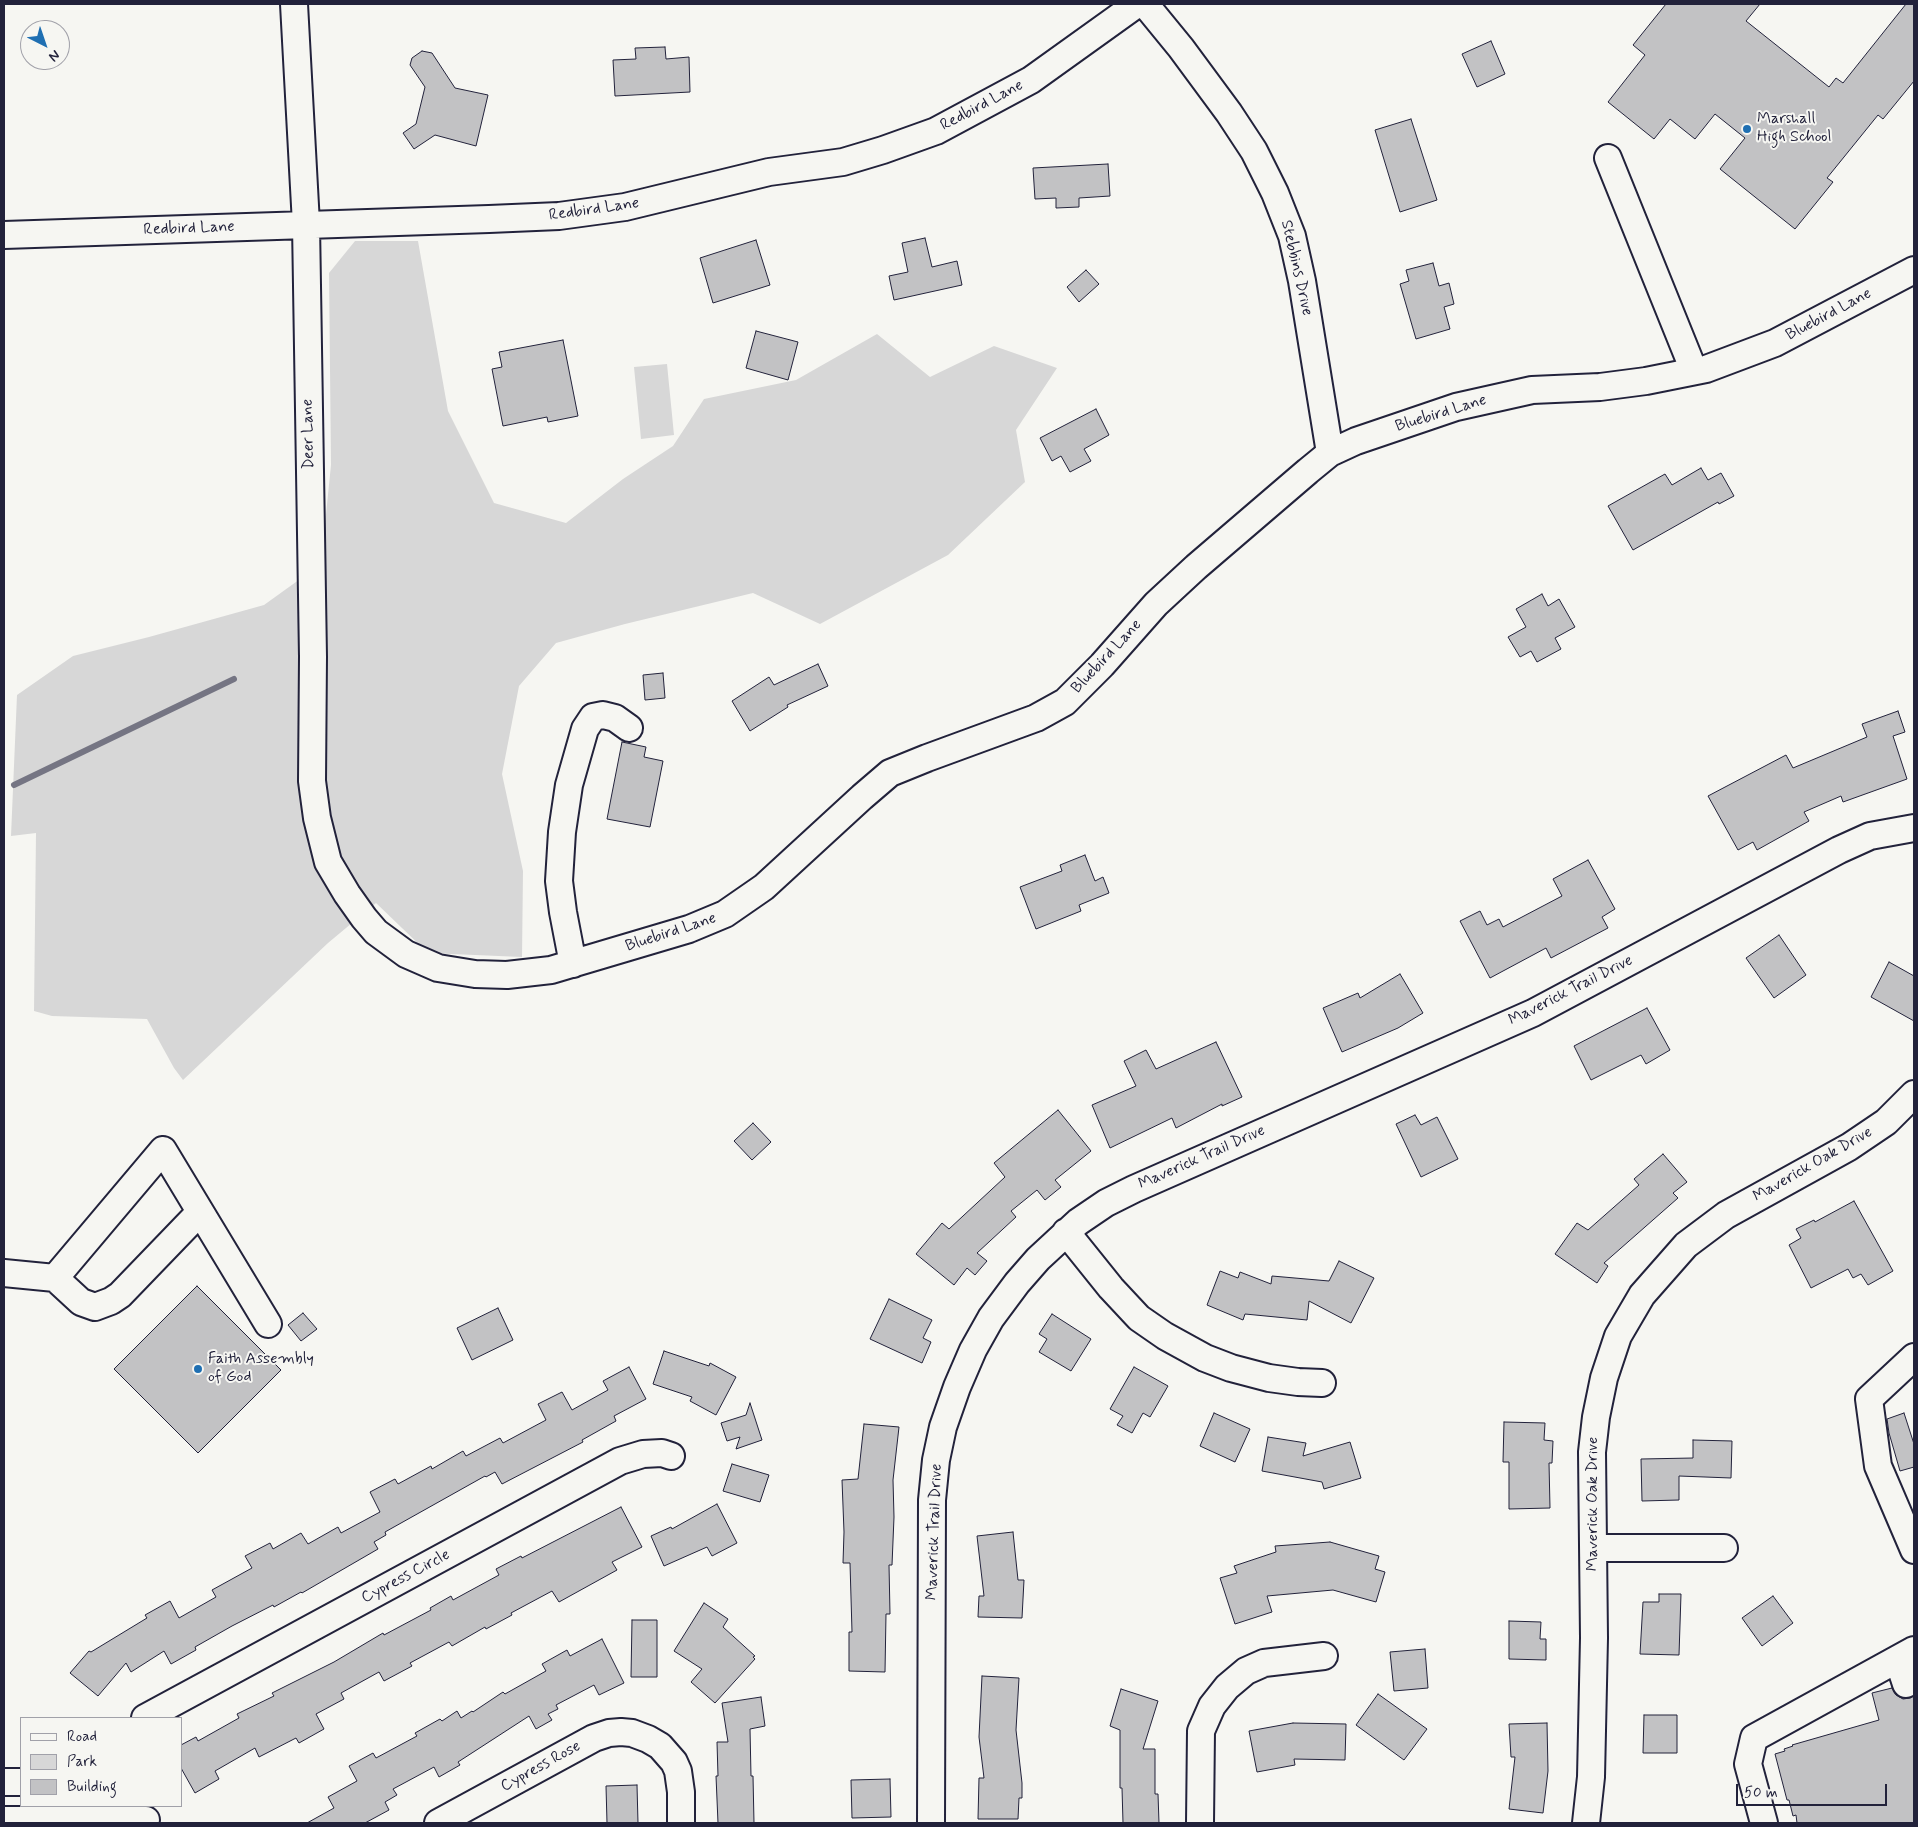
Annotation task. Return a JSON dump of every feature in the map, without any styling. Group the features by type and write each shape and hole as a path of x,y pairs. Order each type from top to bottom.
{"street":[{"name":"Deer Lane","path":"294,4 306,224 313,657 312,781 317,818 328,862"},
{"name":"Redbird Lane","path":"4,235 559,216 625,207 769,172 842,162 936,131 1031,80 1137,4"},
{"name":"Stebbins Drive","path":"1145,4 1181,48 1228,113 1254,152 1275,193 1292,236 1302,282 1330,454"},
{"path":"1608,158 1694,371"},
{"name":"Bluebird Lane","path":"328,862 347,894 376,932 406,954 438,968 475,974 507,975 551,970 689,929 725,914 764,886 862,796 890,773 1036,718 1065,702 1102,665 1156,604 1218,548 1330,454 1374,435 1456,407 1484,400 1532,390 1600,387 1646,381 1706,369 1775,343 1914,270"},
{"path":"573,964 559,881 562,832 569,785 585,729 593,717 603,715 615,718 629,728"},
{"name":"Maverick Trail Drive","path":"931,1823 932,1500 936,1460 943,1427 973,1350 991,1318 1038,1258 1066,1232 1106,1203 1134,1188 1533,1013 1839,850 1870,836 1914,828"},
{"name":"Maverick Oak Drive","path":"1586,1823 1591,1777 1594,1638 1592,1452 1596,1417 1604,1378 1618,1336 1642,1295 1686,1245 1726,1214 1850,1147 1886,1122 1914,1094"},
{"path":"55,1278 163,1150 268,1324"},
{"path":"4,1273 55,1278 81,1302 95,1307 111,1301 120,1295 200,1212"},
{"path":"1066,1232 1111,1288 1139,1318 1165,1336 1205,1358 1231,1368 1269,1378 1322,1383"},
{"path":"1914,1357 1869,1399 1878,1466 1914,1550"},
{"name":"Cypress Circle","path":"148,1717 620,1461 643,1454 662,1453 671,1456"},
{"path":"1594,1548 1724,1548"},
{"path":"1200,1823 1201,1731 1212,1706 1228,1687 1246,1671 1264,1663 1324,1656"},
{"path":"1764,1823 1748,1764 1754,1738 1906,1665"},
{"name":"Cypress Rose","path":"438,1823 594,1738 609,1733 621,1732 632,1733 648,1739 660,1746 674,1762 678,1771 681,1792 681,1823"},
{"path":"4,1782 20,1782"},
{"path":"4,1820 146,1816"}],"green space":[{"path":"355,241 418,241 448,411 494,503 566,523 623,479 673,446 704,399 796,380 877,334 930,377 994,346 1057,368 1016,430 1025,482 948,555 820,624 753,593 556,643 519,686 502,774 523,871 522,957 428,953 376,903 328,943 183,1080 174,1068 147,1019 52,1016 34,1011 36,833 11,836 17,695 73,656 264,605 321,564 331,465 329,273"},
{"path":"667,364 674,435 641,439 634,367"}],"building":[{"path":"1666,4 1760,4 1746,21 1829,87 1836,78 1843,83 1906,4 1914,4 1914,81 1883,119 1878,115 1827,178 1833,182 1795,229 1720,169 1745,138 1715,114 1695,139 1670,119 1654,139 1608,102 1645,55 1633,45"},
{"path":"1491,41 1505,74 1477,87 1462,54"},
{"path":"665,47 666,59 689,57 690,92 615,96 613,60 636,59 635,48"},
{"path":"422,51 432,53 455,88 488,95 476,146 435,135 414,149 403,133 416,124 425,87 410,65 412,58"},
{"path":"1411,119 1437,200 1400,212 1375,130"},
{"path":"1108,164 1110,196 1079,198 1079,207 1056,208 1056,198 1035,199 1033,168"},
{"path":"925,238 932,267 957,261 962,285 894,300 889,276 908,272 902,243"},
{"path":"756,240 770,285 713,303 700,258"},
{"path":"1433,263 1439,286 1449,283 1454,304 1444,307 1450,329 1416,339 1400,284 1409,281 1406,270"},
{"path":"1086,270 1099,284 1079,302 1067,287"},
{"path":"756,331 798,342 788,380 746,368"},
{"path":"563,340 578,416 548,422 547,417 503,426 492,369 502,367 499,352"},
{"path":"1096,409 1109,435 1084,449 1091,461 1070,472 1061,456 1052,461 1040,438"},
{"path":"1701,468 1708,480 1721,473 1734,496 1719,504 1718,502 1633,550 1608,506 1665,474 1672,485"},
{"path":"1542,594 1548,606 1559,599 1575,627 1555,638 1561,649 1537,662 1531,651 1520,657 1508,637 1526,627 1516,609"},
{"path":"818,664 828,686 787,705 788,707 750,731 732,701 769,677 774,685"},
{"path":"663,673 665,698 645,700 643,675"},
{"path":"1898,711 1905,732 1893,736 1907,779 1843,802 1841,796 1804,812 1809,821 1757,850 1753,842 1738,850 1708,796 1786,755 1793,768 1867,737 1862,724"},
{"path":"622,742 646,747 644,757 663,761 650,827 607,819"},
{"path":"1085,855 1095,881 1103,877 1109,893 1079,905 1081,911 1036,929 1020,887 1062,871 1060,865"},
{"path":"1588,860 1615,909 1602,917 1608,928 1551,958 1546,948 1490,978 1460,921 1480,911 1487,925 1499,919 1503,927 1562,896 1553,879"},
{"path":"1779,935 1806,975 1774,998 1746,958"},
{"path":"1889,962 1914,976 1914,1021 1871,997"},
{"path":"1400,974 1423,1013 1398,1028 1342,1052 1323,1008 1358,993 1360,998"},
{"path":"1647,1008 1670,1050 1646,1064 1641,1055 1591,1080 1574,1046"},
{"path":"1216,1042 1242,1097 1222,1106 1222,1104 1176,1128 1172,1118 1110,1148 1092,1105 1136,1086 1124,1061 1146,1050 1156,1069"},
{"path":"1058,1110 1091,1151 1055,1180 1061,1187 1045,1200 1037,1190 1011,1211 1016,1217 977,1253 987,1261 975,1275 967,1268 954,1285 916,1254 942,1223 949,1229 1005,1177 994,1163"},
{"path":"1415,1115 1421,1125 1437,1117 1458,1159 1421,1177 1396,1124"},
{"path":"753,1123 771,1142 752,1160 734,1141"},
{"path":"1663,1154 1687,1182 1673,1193 1678,1198 1604,1263 1608,1266 1597,1283 1555,1254 1577,1223 1588,1230 1639,1185 1634,1179"},
{"path":"1854,1201 1893,1271 1868,1285 1861,1274 1853,1278 1848,1269 1811,1288 1789,1245 1801,1238 1796,1229 1814,1220 1815,1222"},
{"path":"1339,1261 1374,1278 1351,1323 1309,1301 1307,1320 1245,1314 1243,1320 1207,1305 1220,1271 1238,1278 1240,1272 1271,1284 1272,1276 1329,1281"},
{"name":"Faith Assembly of God","path":"197,1286 281,1370 198,1453 114,1369"},
{"path":"889,1299 932,1320 923,1338 931,1342 922,1363 870,1339"},
{"path":"498,1308 513,1340 472,1360 457,1328"},
{"path":"303,1313 317,1329 301,1341 288,1325"},
{"path":"1052,1314 1091,1339 1071,1371 1039,1352 1047,1339 1039,1334"},
{"path":"664,1351 709,1366 710,1363 736,1377 716,1415 690,1401 692,1397 653,1384"},
{"path":"629,1367 646,1399 614,1416 616,1421 582,1440 583,1442 502,1484 495,1472 485,1476 385,1532 386,1535 374,1542 378,1549 302,1593 274,1607 273,1605 232,1626 195,1647 196,1650 171,1664 164,1651 131,1672 126,1663 98,1696 70,1673 89,1651 91,1652 147,1618 145,1615 170,1601 179,1618 216,1597 212,1590 252,1568 245,1556 270,1543 273,1549 301,1533 308,1544 338,1527 341,1533 380,1512 370,1492 395,1479 398,1484 431,1466 432,1469 463,1451 466,1456 500,1438 503,1443 546,1420 538,1404 562,1392 572,1410 608,1390 603,1381"},
{"path":"1134,1367 1168,1386 1150,1417 1143,1413 1132,1433 1117,1425 1123,1416 1110,1409"},
{"path":"750,1403 762,1440 736,1449 740,1437 727,1441 721,1423 746,1415"},
{"path":"1214,1413 1250,1429 1235,1462 1200,1446"},
{"path":"1904,1413 1914,1444 1914,1467 1900,1471 1887,1419"},
{"path":"1504,1422 1545,1423 1544,1440 1553,1441 1552,1463 1549,1463 1550,1508 1509,1509 1509,1462 1503,1462"},
{"path":"864,1424 899,1427 893,1480 892,1565 889,1565 890,1614 886,1614 885,1672 849,1671 849,1632 852,1632 850,1563 843,1563 842,1480 858,1479"},
{"path":"1268,1437 1306,1443 1303,1456 1350,1442 1361,1478 1324,1489 1322,1482 1262,1471"},
{"path":"1693,1440 1732,1441 1731,1478 1679,1476 1679,1500 1642,1501 1641,1459 1693,1458"},
{"path":"732,1464 769,1475 760,1502 723,1491"},
{"path":"717,1504 737,1543 712,1556 707,1547 664,1566 651,1536 671,1527 672,1529"},
{"path":"621,1507 642,1547 612,1562 617,1570 559,1602 552,1591 511,1613 512,1615 486,1629 485,1627 452,1646 449,1642 410,1663 412,1666 384,1681 379,1672 341,1693 344,1699 316,1714 324,1729 299,1743 296,1738 259,1757 255,1748 215,1771 219,1779 195,1793 182,1770 182,1744 196,1737 198,1741 239,1718 237,1714 274,1696 272,1693 334,1662 383,1633 384,1635 431,1610 430,1608 451,1596 453,1600 499,1575 496,1569 521,1556 522,1558"},
{"path":"1013,1532 1018,1580 1024,1580 1022,1618 978,1617 979,1596 984,1596 977,1536"},
{"path":"1330,1542 1379,1556 1375,1569 1385,1572 1376,1602 1333,1590 1267,1596 1272,1612 1235,1624 1220,1578 1237,1573 1234,1566 1276,1552 1275,1546"},
{"path":"1659,1594 1681,1594 1679,1655 1640,1654 1643,1602 1659,1602"},
{"path":"1773,1596 1793,1623 1762,1646 1742,1618"},
{"path":"704,1603 728,1619 723,1627 755,1656 753,1657 755,1659 715,1703 691,1682 702,1669 674,1651"},
{"path":"632,1620 657,1620 657,1677 631,1677"},
{"path":"1509,1621 1541,1622 1540,1639 1546,1639 1546,1660 1509,1659"},
{"path":"602,1639 624,1683 599,1695 594,1685 556,1705 558,1709 548,1714 552,1720 536,1729 529,1716 458,1762 460,1765 439,1777 434,1767 393,1789 397,1795 385,1802 389,1810 365,1823 307,1823 334,1808 328,1797 357,1781 349,1766 373,1753 376,1758 417,1736 415,1733 440,1719 442,1721 457,1711 461,1718 473,1712 503,1692 505,1694 546,1671 542,1664 567,1650 570,1656"},
{"path":"1425,1649 1428,1688 1394,1691 1390,1652"},
{"path":"982,1676 1019,1678 1016,1730 1022,1798 1019,1798 1018,1819 978,1819 979,1778 984,1778 979,1737"},
{"path":"1892,1688 1896,1695 1903,1699 1914,1696 1914,1823 1797,1823 1796,1815 1793,1816 1789,1800 1787,1800 1775,1754 1785,1751 1784,1749 1792,1745 1879,1720 1872,1693"},
{"path":"1121,1689 1158,1701 1143,1749 1155,1749 1155,1794 1158,1794 1159,1823 1123,1823 1122,1788 1120,1788 1120,1730 1110,1726"},
{"path":"1378,1694 1427,1729 1404,1760 1356,1725"},
{"path":"761,1697 765,1726 750,1729 754,1823 718,1823 717,1742 728,1742 722,1703"},
{"path":"1644,1715 1677,1715 1677,1753 1643,1753"},
{"path":"1293,1723 1346,1724 1345,1760 1294,1759 1295,1765 1257,1772 1249,1731"},
{"path":"1547,1723 1548,1771 1543,1813 1509,1809 1515,1757 1511,1757 1509,1724"},
{"path":"890,1779 891,1817 852,1818 851,1780"},
{"path":"637,1785 638,1823 607,1823 606,1786"}],"waterway":[{"path":"14,785 234,679"}],"place":[{"name":"Marshall High School","path":"1747,129"},
{"name":"Faith Assembly of God","path":"198,1369"}]}
